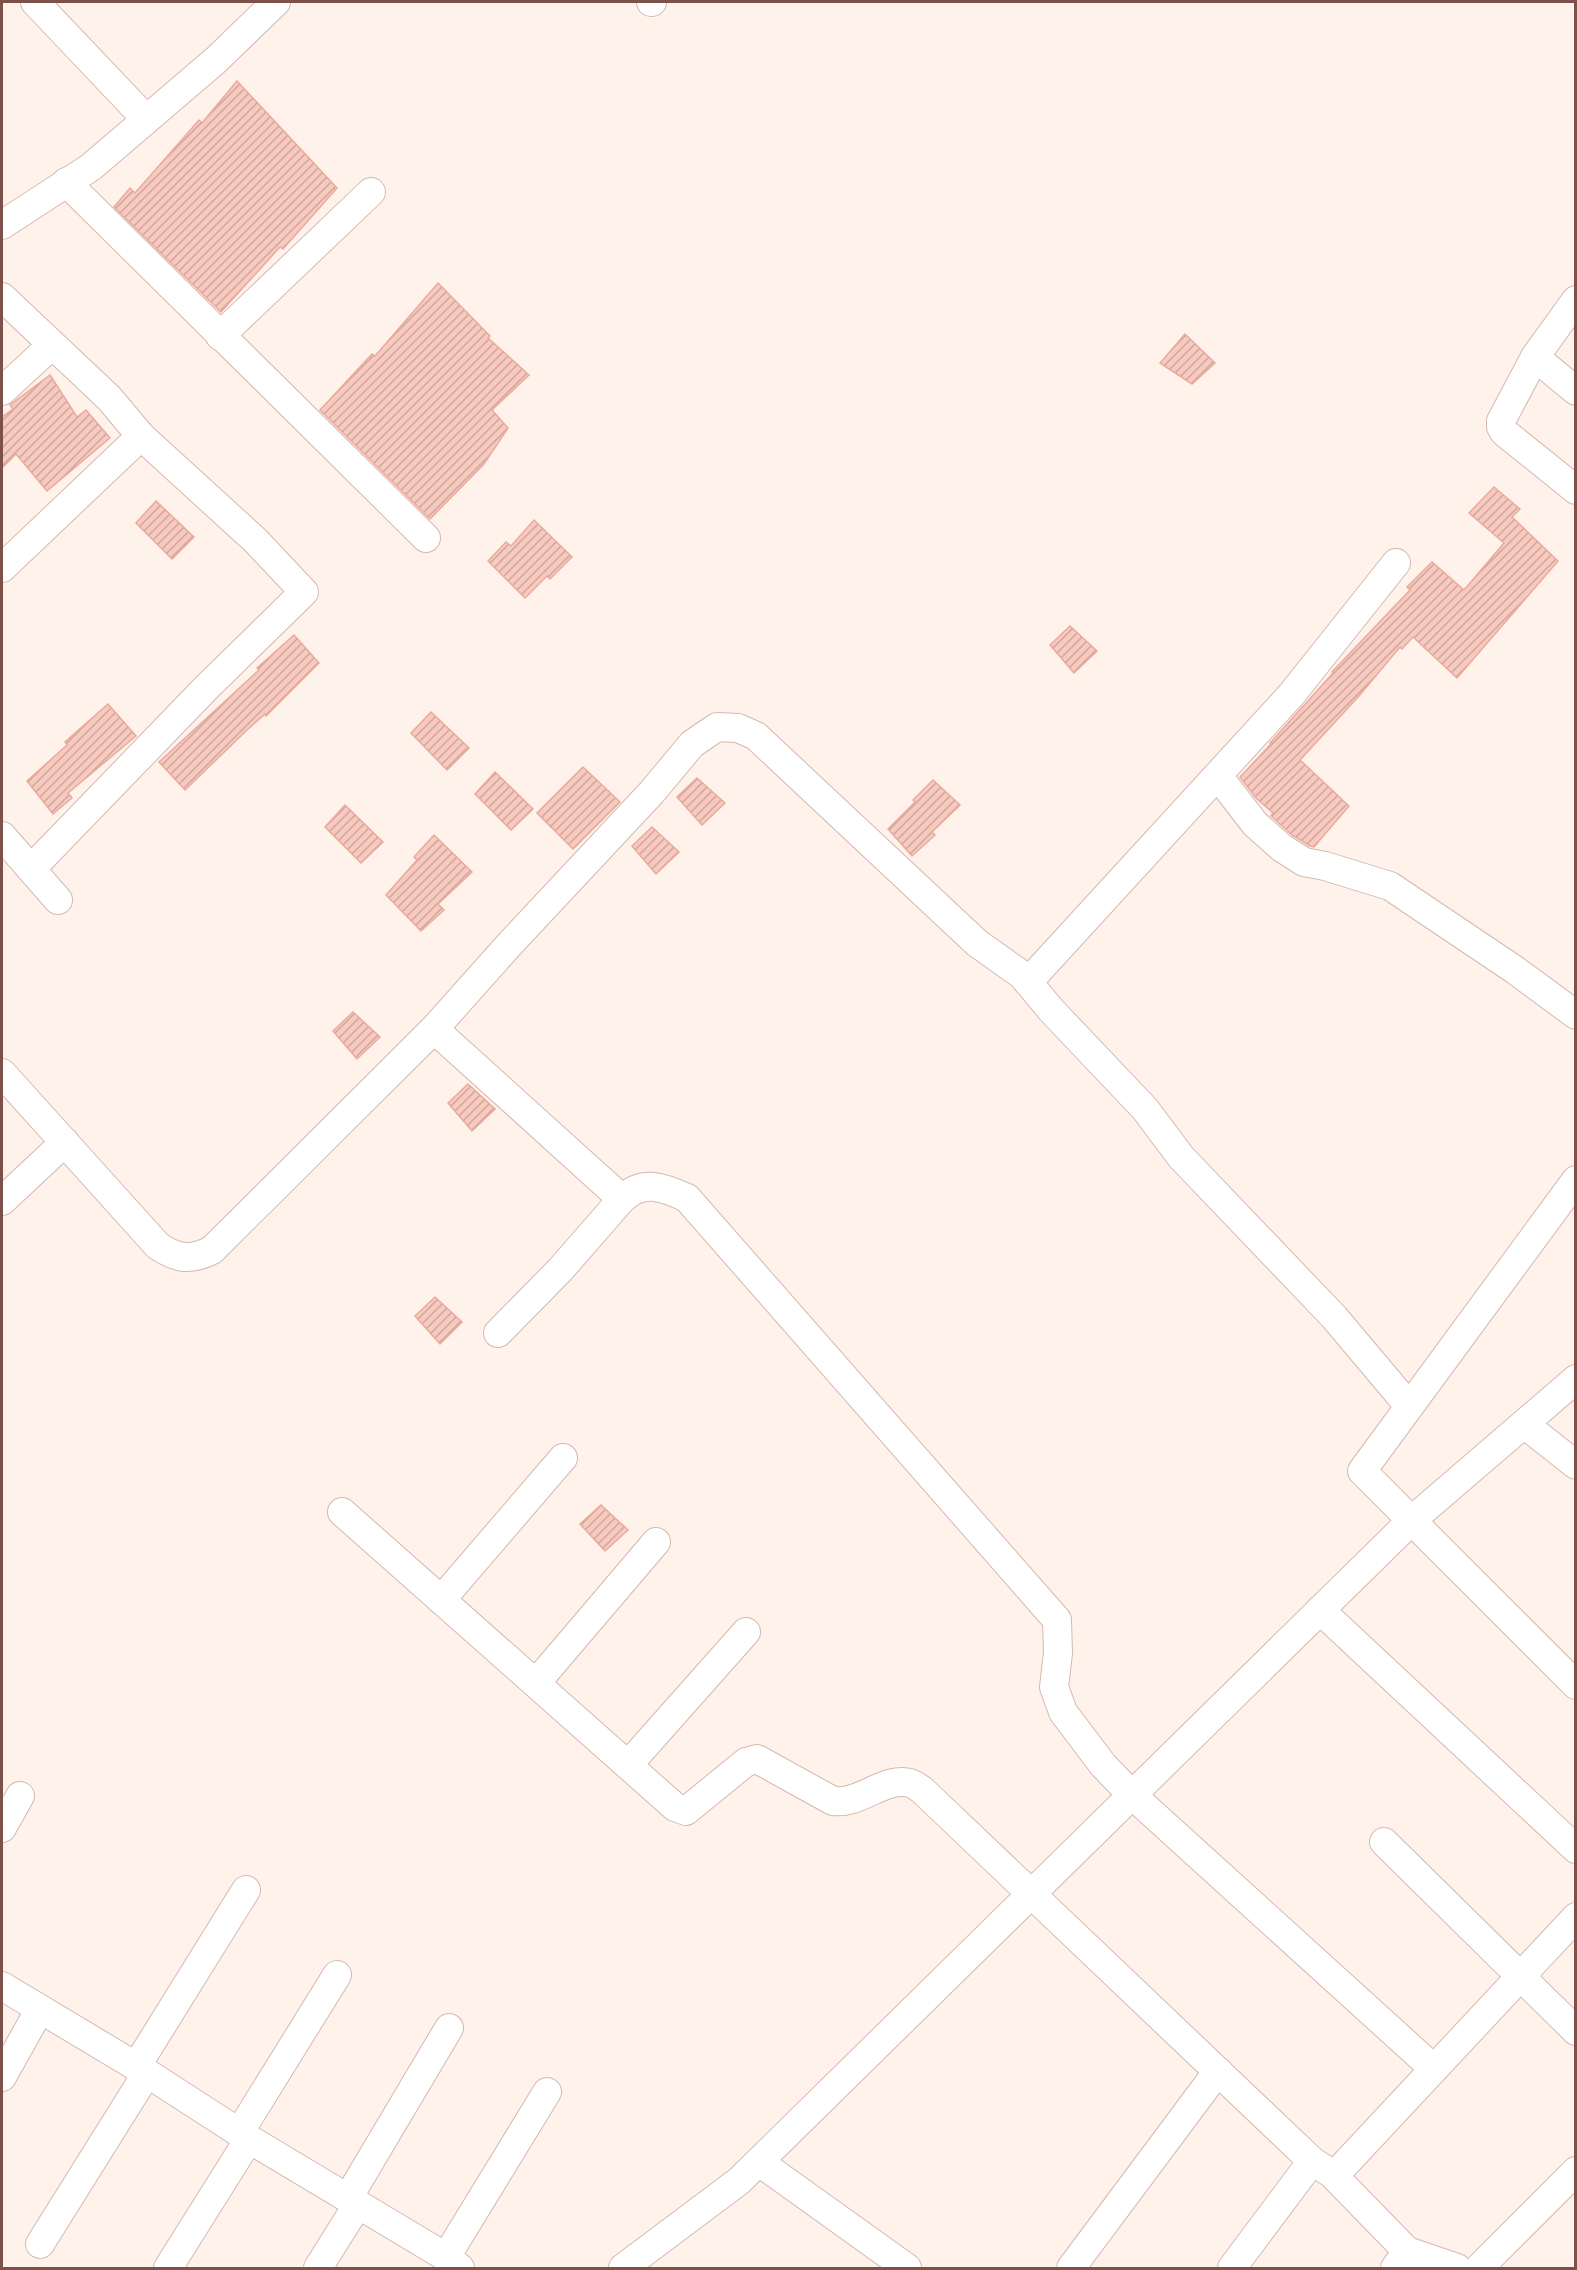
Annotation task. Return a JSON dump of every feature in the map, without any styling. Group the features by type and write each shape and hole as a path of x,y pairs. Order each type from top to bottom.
{"street":[{"path":"35,2 147,119"},
{"path":"2,225 91,166 216,60 276,2"},
{"path":"66,182 426,538"},
{"path":"220,336 371,192"},
{"path":"2,297 109,398 141,436 256,541 304,592 206,688 31,869"},
{"path":"1575,300 1535,357 1501,421 1504,432 1575,490"},
{"path":"2,391 52,345"},
{"path":"1535,357 1575,391"},
{"path":"2,568 141,436"},
{"path":"1028,982 1291,695 1396,563"},
{"path":"2,1073 158,1246 172,1256 187,1258 201,1256 212,1251 434,1029 652,792 692,744 717,727 738,728 756,736 977,943 1023,975 1052,1011 1145,1109 1181,1157 1334,1317 1409,1406"},
{"path":"1218,776 1255,824 1290,853 1304,862 1390,886 1515,970 1575,1015"},
{"path":"2,836 58,900"},
{"path":"434,1029 622,1199"},
{"path":"2,1202 65,1142"},
{"path":"1575,1180 1362,1471 1575,1685"},
{"path":"498,1333 560,1270 632,1190 647,1186 668,1189 687,1198 1057,1620 1058,1653 1054,1687 1063,1712 1103,1765 1132,1795 1434,2069"},
{"path":"623,2268 739,2181 1412,1520 1575,1379"},
{"path":"1524,1424 1575,1465"},
{"path":"441,1600 563,1458"},
{"path":"342,1512 675,1807 686,1811 746,1762 757,1759 833,1802 844,1803 896,1783 910,1783 922,1790 1323,2168 1401,2260 1456,2268"},
{"path":"536,1683 656,1542"},
{"path":"1320,1610 1575,1849"},
{"path":"628,1765 746,1632"},
{"path":"2,1828 20,1796"},
{"path":"1384,1842 1575,2031"},
{"path":"40,2244 246,1890"},
{"path":"1232,2268 1323,2168 1434,2069 1575,1917"},
{"path":"168,2268 337,1975"},
{"path":"2,1986 453,2263 547,2092"},
{"path":"2,2077 40,2009"},
{"path":"318,2268 449,2028"},
{"path":"1071,2268 1218,2071"},
{"path":"759,2162 908,2268"},
{"path":"1479,2268 1575,2171"}],"building":[{"path":"237,81 337,188 283,249 280,247 221,312 114,207 130,188 135,193 199,120 202,123"},
{"path":"438,283 490,336 488,338 529,375 492,410 508,428 484,464 430,519 320,410 372,354 375,356"},
{"path":"1185,334 1215,363 1192,384 1160,363"},
{"path":"50,375 77,417 86,410 110,438 47,491 16,454 2,468 2,417 13,409 10,405"},
{"path":"1494,487 1520,509 1512,517 1558,561 1457,678 1413,637 1402,649 1400,647 1300,760 1349,806 1314,847 1310,846 1292,835 1271,816 1273,813 1256,798 1240,777 1332,672 1410,590 1407,587 1432,562 1464,590 1504,543 1469,513"},
{"path":"156,501 194,537 172,559 136,523"},
{"path":"534,520 572,557 550,579 547,576 525,598 488,561 506,542 511,546"},
{"path":"1070,626 1097,651 1074,673 1050,645"},
{"path":"294,635 319,663 266,716 265,714 246,731 185,790 159,762"},
{"path":"108,704 136,736 68,793 72,798 53,814 27,781 67,745 65,742"},
{"path":"431,712 469,748 447,770 411,733"},
{"path":"583,767 620,802 573,849 537,813"},
{"path":"495,772 533,809 511,830 475,794"},
{"path":"697,778 725,803 702,825 677,797"},
{"path":"933,780 960,805 932,832 935,835 912,856 888,829"},
{"path":"345,805 383,842 361,863 325,827"},
{"path":"652,827 679,852 656,874 632,846"},
{"path":"434,835 472,872 438,904 444,910 421,931 386,895 417,860 414,857"},
{"path":"353,1012 380,1037 357,1059 333,1031"},
{"path":"468,1084 495,1109 472,1131 448,1103"},
{"path":"435,1297 462,1322 440,1344 415,1316"},
{"path":"601,1505 628,1530 605,1551 580,1524"}]}
